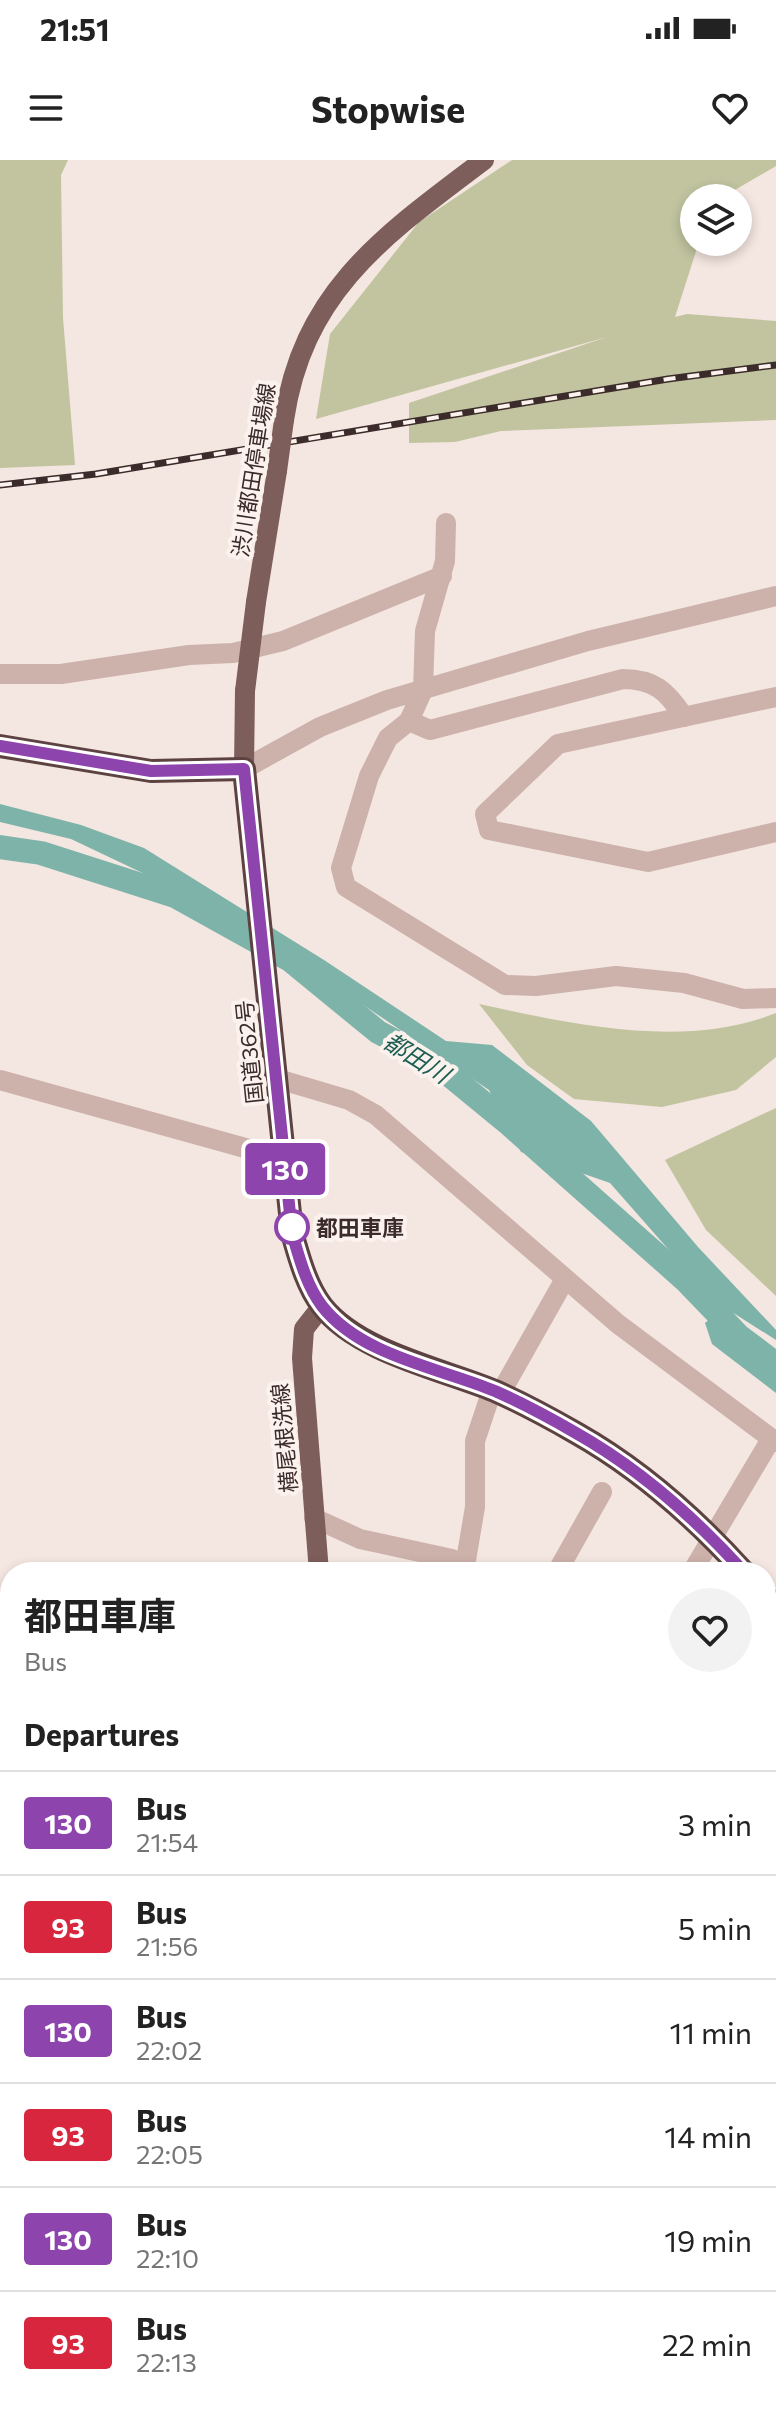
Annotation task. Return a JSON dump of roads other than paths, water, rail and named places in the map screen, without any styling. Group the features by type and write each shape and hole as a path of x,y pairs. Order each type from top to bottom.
{"highway":[{"path":"0,746 151,771 244,769"},
{"name":"国道362号","path":"244,769 292,1233 303,1269 322,1306 351,1331 391,1352 496,1392 578,1434 712,1536 735,1562"}],"main road":[{"name":"渋川都田停車場線","path":"244,769 245,691 256,602 290,381 301,349 330,298 383,237 484,160"},
{"name":"横尾根洗線","path":"318,1562 302,1358 304,1329 322,1306"}],"street":[{"path":"446,523 442,576 425,631 423,690 409,721 388,738 369,776 341,868 346,887 505,985 536,986 616,976 684,983 743,999 776,998"},
{"path":"0,674 61,674 189,655 233,653 283,641 442,576"},
{"path":"244,769 320,727 423,690 588,641 776,596"},
{"path":"409,721 430,730 623,679 646,679 663,689 684,717"},
{"path":"776,697 558,744 485,814 489,830 648,862 776,832"},
{"path":"278,1079 349,1100 376,1115 565,1279 774,1440 698,1562"},
{"path":"0,1080 283,1156"},
{"path":"469,1562 475,1507 475,1441 496,1392 565,1279"},
{"path":"563,1562 602,1492"},
{"path":"314,1518 360,1539 456,1562"}],"water":[{"path":"0,804 81,825 144,848 324,960 446,1041 492,1045 591,1121 698,1247 776,1330 776,1340 713,1300 610,1183 521,1152 489,1090 229,914 71,839 0,822"},
{"path":"717,1313 776,1357 776,1393 712,1344 705,1323"}],"waterway":[{"name":"都田川","path":"0,847 41,853 175,896 290,960 378,1032 431,1060 509,1124 685,1280 739,1336 776,1364"}],"railway":[{"path":"0,485 96,474 668,379 776,365"}],"place":[{"name":"都田車庫","path":"292,1227"}]}
